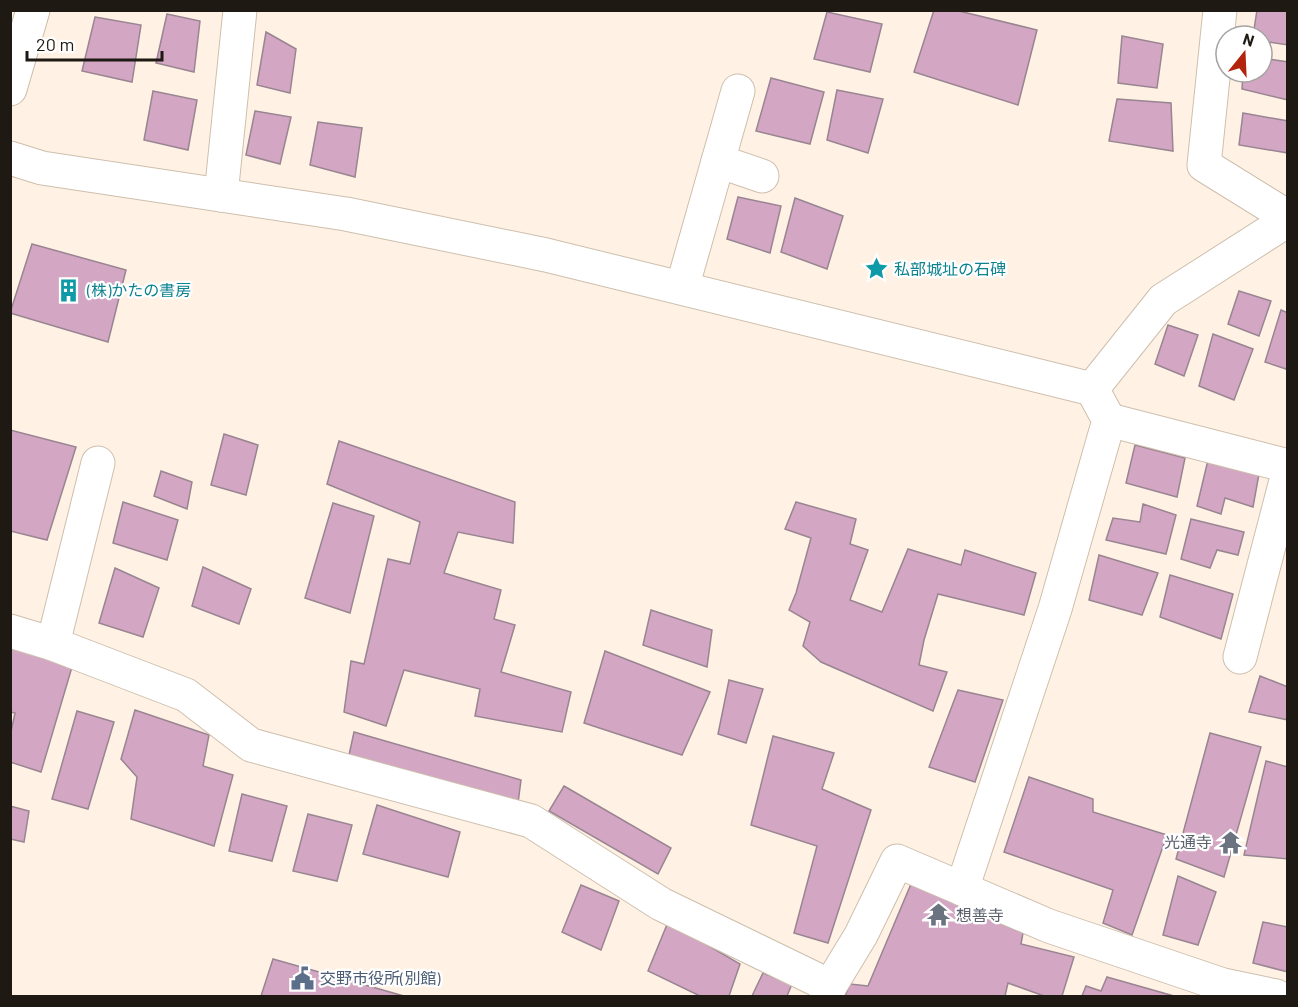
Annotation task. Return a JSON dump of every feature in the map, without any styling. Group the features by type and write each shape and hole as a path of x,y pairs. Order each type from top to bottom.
{"street":[{"path":"10,89 33,10"},
{"path":"221,195 240,10"},
{"path":"1092,389 1163,300 1287,219 1204,165 1210,31"},
{"path":"682,288 738,91"},
{"path":"10,158 42,168 346,214 546,255 1092,389 1109,420 1055,609 962,889"},
{"path":"718,161 762,176"},
{"path":"1109,420 1287,466"},
{"path":"53,644 98,463"},
{"path":"1240,657 1276,566 1287,473"},
{"path":"10,631 53,644 186,695 251,745 531,821 661,904 828,991 861,935 897,861 1049,926 1222,991 1276,996"}],"building":[{"path":"934,10 955,10 1037,30 1018,105 914,72"},
{"path":"1257,10 1288,10 1288,45 1274,43 1274,24 1255,24"},
{"path":"827,12 882,24 870,72 814,59"},
{"path":"167,14 200,21 194,72 156,63"},
{"path":"95,17 141,25 132,82 82,71"},
{"path":"266,32 296,49 290,93 257,85"},
{"path":"1122,36 1163,44 1157,88 1118,83"},
{"path":"1274,60 1288,62 1288,100 1242,89 1242,84 1274,84"},
{"path":"771,78 824,92 810,144 756,131"},
{"path":"837,90 883,99 868,153 827,140"},
{"path":"153,91 197,100 188,150 144,140"},
{"path":"1117,99 1171,103 1173,151 1109,141"},
{"path":"255,111 291,117 280,164 246,155"},
{"path":"1243,113 1288,121 1288,153 1239,145"},
{"path":"318,122 362,128 355,177 310,165"},
{"path":"738,197 781,206 770,253 727,239"},
{"path":"795,198 843,216 827,269 781,252"},
{"name":"(株)かたの書房","path":"32,244 126,270 108,342 10,313"},
{"path":"1239,291 1271,301 1259,336 1228,324"},
{"path":"1281,310 1288,313 1288,365 1286,369 1265,362"},
{"path":"1168,325 1198,335 1184,376 1155,364"},
{"path":"1213,334 1253,349 1234,400 1199,386"},
{"path":"10,430 76,447 47,540 10,531"},
{"path":"224,434 258,445 246,495 211,485"},
{"path":"339,441 515,502 513,543 458,532 444,573 501,590 494,619 515,625 501,672 571,692 562,732 475,716 480,689 404,670 386,726 344,712 351,661 364,664 388,559 410,564 420,522 327,484"},
{"path":"1135,445 1185,458 1177,497 1126,483"},
{"path":"1208,460 1259,474 1253,507 1225,498 1221,514 1197,506"},
{"path":"161,471 192,482 187,509 154,496"},
{"path":"123,502 178,520 167,560 113,543"},
{"path":"796,502 856,519 850,544 868,550 850,600 882,612 908,549 961,565 965,550 1036,573 1024,615 938,594 919,665 947,672 933,711 821,662 803,646 810,622 789,610 811,538 785,529"},
{"path":"333,503 374,516 350,613 305,598"},
{"path":"1143,504 1176,515 1166,554 1106,540 1113,518 1140,522"},
{"path":"1191,519 1244,532 1238,555 1217,550 1210,568 1181,559"},
{"path":"1099,555 1158,573 1142,615 1089,600"},
{"path":"203,567 251,589 239,624 192,606"},
{"path":"115,568 159,588 143,637 99,623"},
{"path":"1170,575 1233,594 1221,639 1160,617"},
{"path":"651,610 712,630 707,667 643,645"},
{"path":"10,647 72,667 41,772 10,762 10,736 15,713 10,712"},
{"path":"605,651 710,692 682,755 584,723"},
{"path":"1260,676 1288,687 1288,720 1249,712"},
{"path":"729,680 763,689 746,743 718,734"},
{"path":"958,690 1003,700 975,782 929,767"},
{"path":"135,710 209,735 203,766 233,775 214,846 131,819 137,777 121,759"},
{"path":"77,711 114,722 88,809 52,799"},
{"path":"354,732 521,780 518,803 349,755"},
{"path":"1210,733 1261,747 1224,877 1176,859"},
{"path":"773,736 834,753 822,789 871,810 828,943 794,933 817,846 751,825"},
{"path":"1266,761 1288,767 1288,859 1244,855"},
{"path":"1029,777 1093,799 1093,812 1167,835 1132,935 1103,923 1113,890 1004,852"},
{"path":"564,786 671,848 658,874 549,811"},
{"path":"242,794 287,806 272,861 229,851"},
{"path":"377,805 460,832 448,877 363,854"},
{"path":"10,806 29,811 24,842 10,839"},
{"path":"308,814 352,825 337,881 293,871"},
{"path":"1178,876 1216,892 1198,945 1163,935"},
{"name":"想善寺","path":"911,884 1023,933 1021,944 1074,957 1062,996 1044,996 1008,983 1005,996 845,996 850,984 868,986"},
{"path":"581,885 619,901 601,950 562,932"},
{"path":"668,922 740,964 729,996 700,996 648,971"},
{"path":"1263,922 1288,927 1288,972 1253,963"},
{"name":"交野市役所(別館)","path":"273,959 404,996 261,996"},
{"path":"763,973 792,984 787,996 752,996"},
{"path":"1107,977 1174,996 1082,996 1086,986 1101,991"}],"place":[{"name":"私部城址の石碑","path":"876,269"},
{"name":"(株)かたの書房","path":"69,290"},
{"name":"光通寺","path":"1230,842"},
{"name":"想善寺","path":"938,915"},
{"name":"交野市役所(別館)","path":"302,978"}]}
